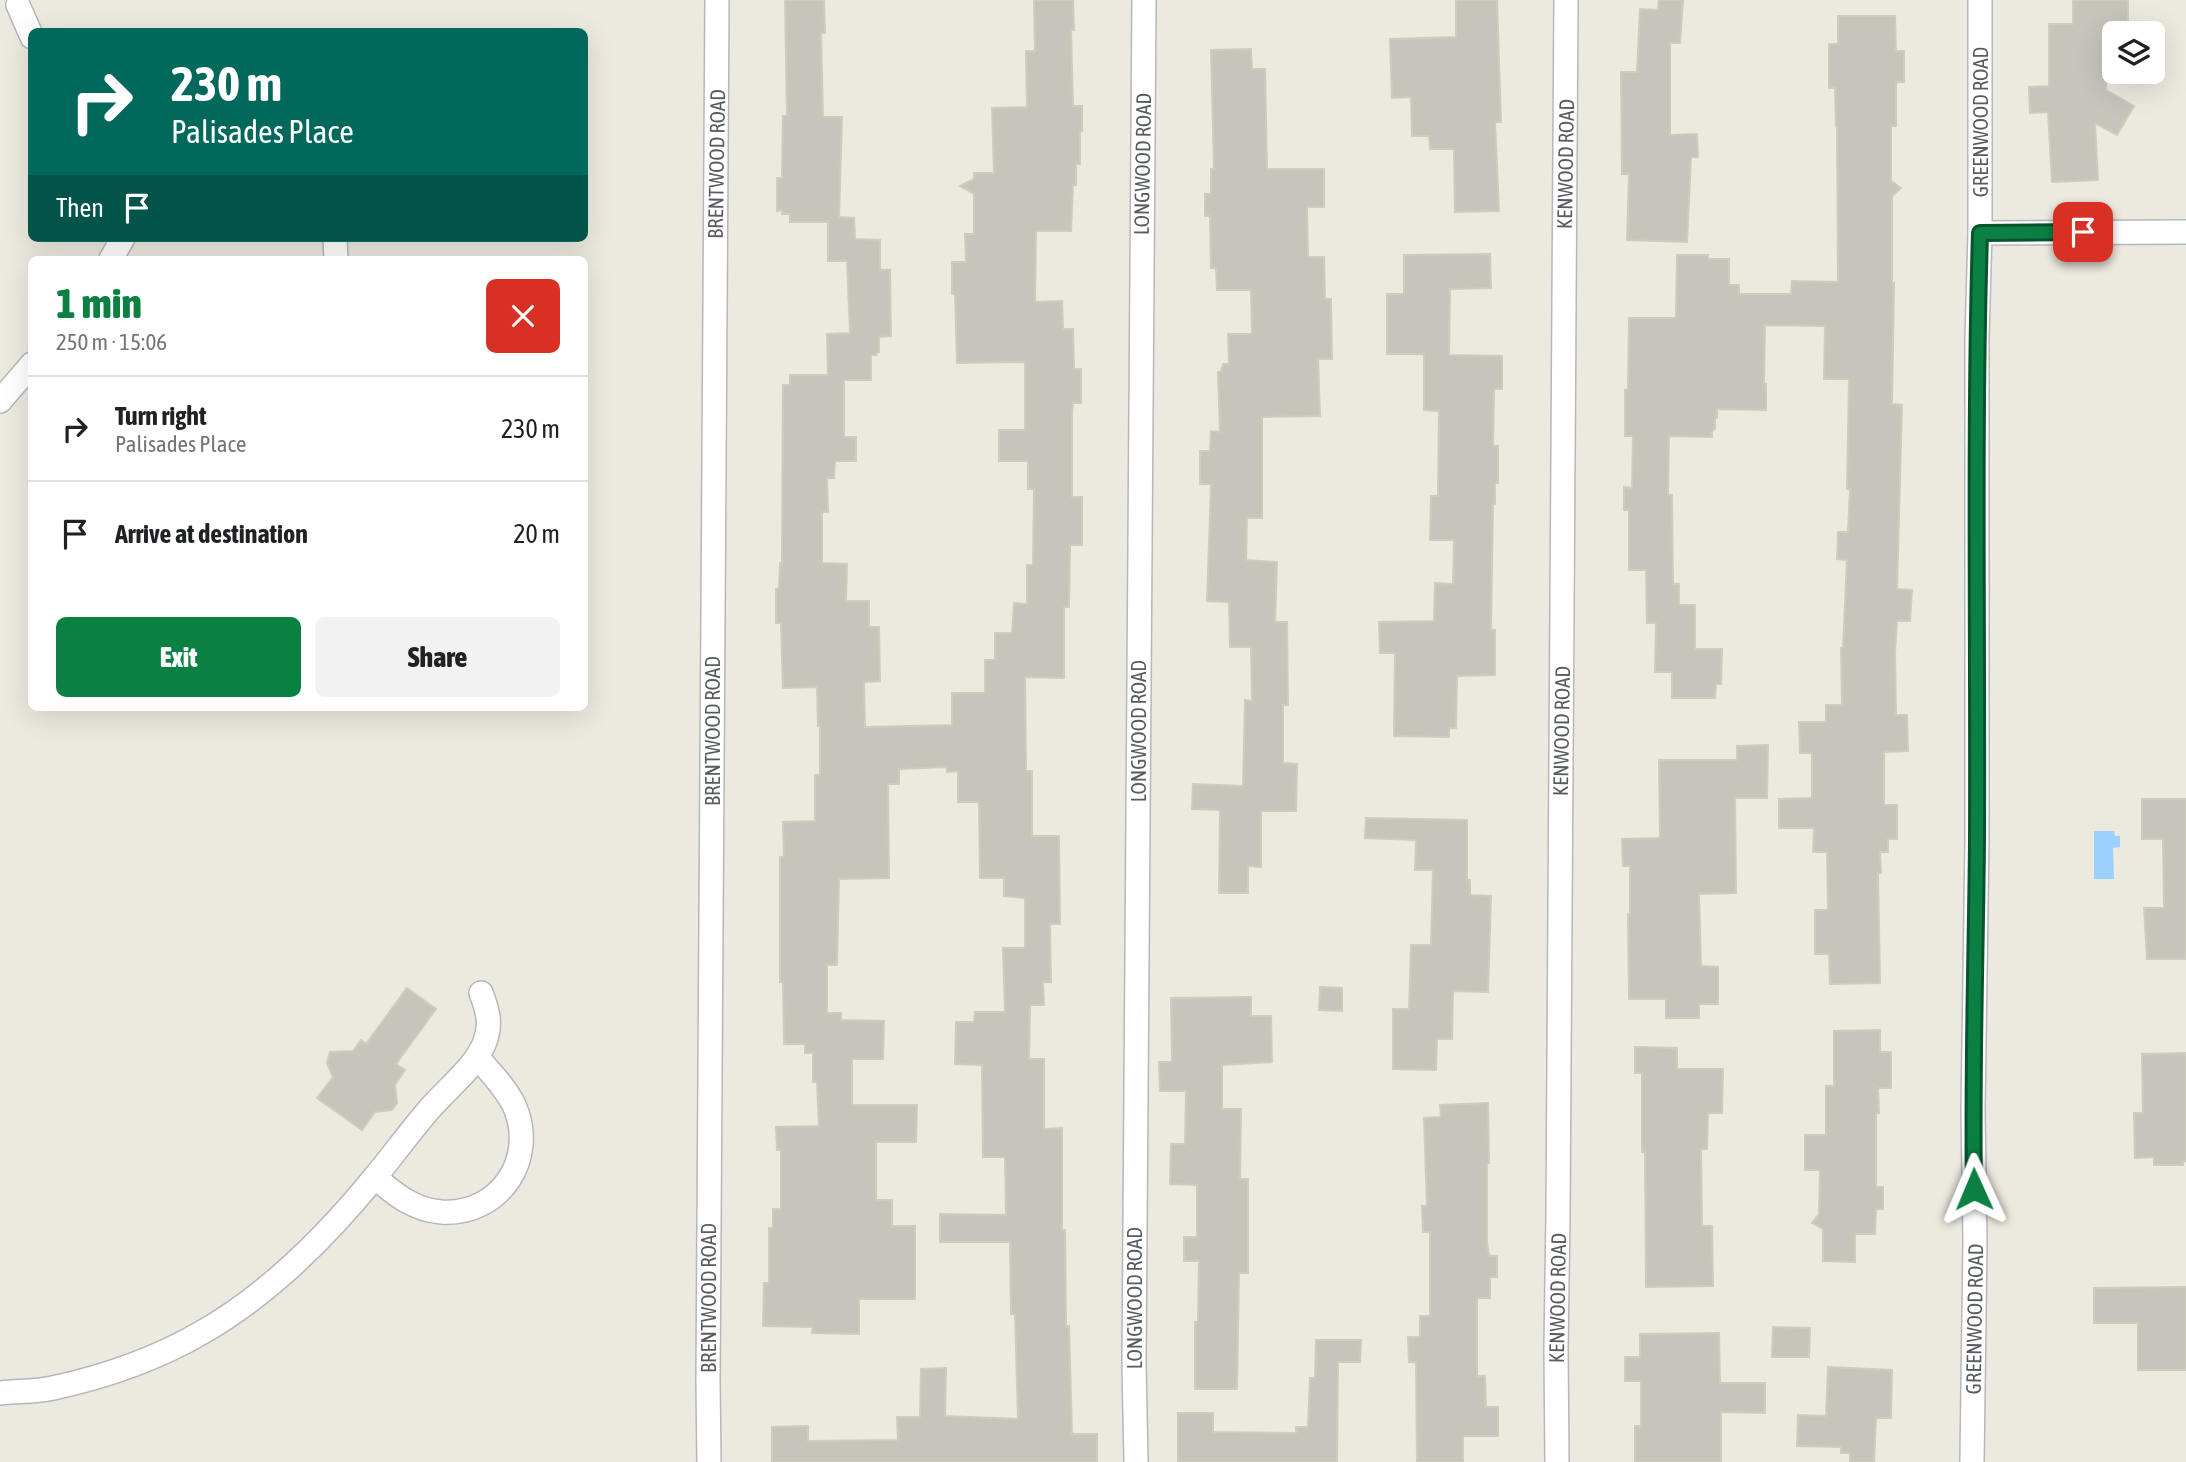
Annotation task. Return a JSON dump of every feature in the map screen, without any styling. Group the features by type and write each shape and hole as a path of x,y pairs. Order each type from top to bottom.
{"street":[{"name":"BRENTWOOD ROAD","path":"709,1462 717,0"},
{"name":"LONGWOOD ROAD","path":"1136,1462 1134,1266 1144,0"},
{"name":"KENWOOD ROAD","path":"1557,1462 1566,0"},
{"name":"GREENWOOD ROAD","path":"1972,1462 1980,0"},
{"path":"18,5 28,28"},
{"path":"1980,233 2186,232"},
{"path":"0,401 28,369"},
{"path":"0,1393 50,1389 165,1353 236,1312 289,1268 334,1224 441,1096 478,1058 489,1027 489,1012 481,993"},
{"path":"375,1177 394,1194 410,1203 439,1212 471,1209 501,1189 513,1174 523,1143 515,1107 505,1090 478,1058"}],"water":[{"path":"2094,831 2114,831 2115,836 2120,836 2120,847 2113,848 2114,879 2094,879"}],"building":[{"path":"785,0 824,0 825,33 821,33 823,117 842,117 839,217 854,218 855,239 880,240 880,270 890,270 891,336 879,337 879,352 871,355 871,380 844,380 844,437 856,437 856,461 835,461 834,478 827,478 828,512 822,512 822,563 847,564 846,601 869,601 869,627 879,627 880,681 864,682 865,727 952,725 952,693 985,693 985,660 995,660 995,633 1012,633 1014,603 1027,604 1027,565 1033,565 1034,489 1028,489 1028,461 999,461 999,430 1025,430 1025,362 957,363 952,262 966,262 965,234 974,234 974,194 960,186 974,179 974,173 994,173 992,108 1027,107 1026,51 1035,51 1034,0 1073,0 1073,106 1082,106 1080,164 1076,164 1076,185 1073,185 1071,231 1036,231 1035,302 1062,301 1063,329 1073,329 1074,369 1081,369 1081,403 1073,403 1072,412 1072,497 1082,497 1082,545 1070,545 1069,607 1064,607 1064,678 1025,677 1026,771 1032,771 1032,836 1059,836 1060,924 1050,924 1051,982 1043,982 1044,1005 1030,1005 1029,1059 1044,1059 1044,1129 1062,1128 1062,1230 1065,1230 1066,1326 1069,1326 1072,1434 1097,1434 1097,1462 772,1462 772,1427 808,1426 808,1441 898,1440 897,1417 920,1417 921,1369 946,1368 945,1416 1018,1419 1015,1314 1011,1314 1010,1242 940,1242 940,1214 1006,1215 1005,1157 983,1157 982,1065 955,1064 956,1022 974,1022 975,1012 1005,1012 1003,948 1025,948 1025,898 1004,896 1004,878 980,878 979,802 958,802 958,771 947,772 947,767 899,769 899,784 888,784 889,878 839,879 837,965 827,965 827,1013 841,1013 841,1020 884,1021 883,1059 852,1059 852,1105 917,1105 916,1142 876,1142 876,1200 892,1200 892,1226 915,1226 915,1299 859,1299 859,1334 812,1333 813,1327 763,1326 764,1283 769,1283 769,1228 773,1228 773,1209 781,1209 781,1150 777,1150 776,1127 819,1126 817,1082 813,1082 813,1053 805,1053 805,1044 784,1044 783,982 780,982 780,857 784,857 783,822 815,821 815,775 820,775 817,687 783,688 781,623 776,623 776,589 779,589 782,563 783,385 790,385 790,375 828,375 827,334 850,333 847,261 828,261 828,222 790,222 790,214 777,211 777,178 782,178 783,116 787,116"},
{"path":"1456,0 1497,0 1501,122 1495,122 1499,211 1455,212 1454,149 1430,149 1429,136 1412,136 1411,97 1392,98 1390,39 1456,37"},
{"path":"1659,0 1683,0 1680,43 1670,43 1670,135 1697,134 1698,157 1691,157 1687,242 1627,240 1629,174 1622,174 1621,72 1637,72 1640,9 1658,10"},
{"path":"2073,0 2128,0 2128,21 2102,21 2102,84 2106,84 2106,90 2134,106 2117,135 2095,123 2098,180 2052,182 2048,112 2030,113 2029,87 2049,86 2049,24 2073,24"},
{"path":"1838,16 1895,16 1896,51 1904,51 1904,82 1896,82 1896,126 1891,126 1891,181 1901,188 1892,196 1892,404 1902,405 1897,589 1912,590 1910,621 1897,621 1895,653 1896,715 1907,715 1908,751 1884,752 1884,805 1897,805 1897,839 1888,839 1888,852 1880,852 1880,983 1830,984 1829,954 1815,954 1815,910 1828,910 1827,852 1813,852 1814,828 1779,828 1779,799 1812,798 1812,753 1800,753 1799,722 1826,722 1826,705 1842,705 1841,648 1847,560 1837,559 1838,532 1848,532 1849,379 1824,379 1825,326 1765,325 1766,410 1717,409 1712,437 1669,436 1668,495 1672,495 1673,584 1679,584 1679,605 1695,605 1695,649 1722,649 1721,684 1716,684 1715,698 1672,698 1672,672 1655,672 1656,623 1647,623 1646,570 1629,570 1629,510 1624,510 1624,487 1632,488 1633,436 1625,436 1629,318 1676,318 1677,255 1708,255 1708,259 1729,259 1729,285 1739,285 1739,294 1791,294 1792,281 1838,282 1837,126 1835,88 1829,88 1829,44 1838,44"},
{"path":"1251,49 1252,69 1265,69 1267,169 1324,169 1324,207 1307,207 1308,257 1324,257 1325,299 1331,299 1332,359 1318,359 1320,416 1262,417 1262,518 1247,518 1246,560 1277,562 1275,622 1287,622 1288,705 1283,705 1283,763 1297,764 1296,811 1261,811 1261,867 1248,866 1248,893 1219,893 1220,810 1192,809 1193,784 1243,786 1245,700 1252,701 1251,647 1230,647 1229,602 1207,601 1211,484 1200,484 1200,451 1210,451 1211,431 1220,432 1218,372 1221,372 1223,364 1229,364 1228,334 1252,334 1251,290 1217,290 1216,268 1211,268 1210,216 1205,216 1205,194 1211,194 1211,169 1214,169 1211,50"},
{"path":"1490,254 1491,288 1450,289 1449,355 1502,356 1502,389 1494,389 1493,446 1498,446 1498,483 1495,483 1493,504 1491,630 1495,630 1495,675 1457,676 1456,728 1449,728 1449,737 1394,736 1395,653 1380,653 1379,622 1434,621 1435,583 1453,584 1454,540 1430,540 1431,496 1438,496 1439,411 1424,410 1424,354 1387,354 1387,294 1404,294 1404,255"},
{"path":"1768,745 1767,798 1735,798 1736,893 1699,894 1701,966 1718,967 1718,1004 1699,1004 1699,1018 1666,1018 1666,999 1629,999 1630,866 1623,866 1622,839 1660,838 1659,760 1737,760 1737,746"},
{"path":"2142,799 2186,799 2186,959 2147,959 2144,908 2164,908 2163,839 2142,839"},
{"path":"1366,818 1467,820 1467,880 1470,880 1470,895 1491,896 1488,992 1453,991 1452,1039 1437,1039 1436,1070 1393,1069 1393,1009 1409,1009 1411,945 1431,945 1433,870 1415,870 1416,840 1365,838"},
{"path":"1320,987 1342,988 1342,1011 1319,1010"},
{"path":"407,988 436,1009 396,1064 405,1070 395,1085 397,1103 392,1110 375,1112 362,1130 317,1098 333,1077 327,1063 330,1052 353,1051 361,1040 366,1044"},
{"path":"1251,997 1251,1016 1271,1016 1272,1062 1222,1065 1222,1109 1241,1109 1240,1179 1248,1179 1248,1273 1239,1273 1237,1389 1195,1389 1199,1261 1184,1261 1184,1237 1197,1237 1197,1185 1170,1184 1171,1144 1185,1144 1186,1091 1160,1091 1159,1062 1172,1062 1171,998"},
{"path":"1880,1030 1880,1052 1891,1052 1891,1088 1878,1088 1879,1113 1876,1113 1876,1187 1883,1187 1883,1209 1876,1209 1875,1234 1855,1234 1855,1262 1823,1261 1823,1229 1812,1223 1819,1214 1820,1170 1805,1170 1805,1135 1826,1135 1826,1086 1834,1086 1834,1031"},
{"path":"1635,1047 1677,1048 1677,1069 1723,1069 1722,1113 1708,1113 1707,1149 1701,1149 1702,1226 1712,1226 1713,1286 1646,1287 1642,1073 1635,1073"},
{"path":"2186,1053 2186,1161 2183,1165 2154,1165 2154,1157 2135,1158 2134,1113 2143,1113 2142,1054"},
{"path":"1488,1103 1487,1243 1489,1256 1497,1256 1497,1277 1490,1277 1490,1298 1477,1298 1477,1376 1485,1376 1486,1407 1498,1407 1498,1436 1463,1436 1463,1462 1417,1462 1416,1362 1409,1362 1408,1337 1420,1337 1420,1316 1430,1316 1430,1232 1423,1232 1422,1206 1427,1206 1424,1118 1441,1117 1440,1105"},
{"path":"2186,1287 2186,1370 2138,1370 2138,1323 2094,1323 2094,1288"},
{"path":"1773,1327 1810,1328 1809,1357 1772,1357"},
{"path":"1719,1333 1720,1383 1765,1383 1765,1413 1721,1412 1721,1462 1635,1462 1635,1426 1641,1426 1641,1381 1625,1381 1625,1357 1640,1357 1640,1334"},
{"path":"1316,1340 1361,1340 1360,1362 1338,1362 1337,1462 1178,1462 1178,1413 1213,1413 1213,1432 1296,1433 1296,1427 1308,1427 1310,1378 1315,1378"},
{"path":"1828,1367 1892,1370 1891,1418 1876,1418 1874,1462 1850,1462 1850,1453 1841,1453 1841,1447 1797,1446 1798,1415 1826,1416"}],"route":[{"path":"1974,1189 1977,338 1980,233 2083,232"}]}
